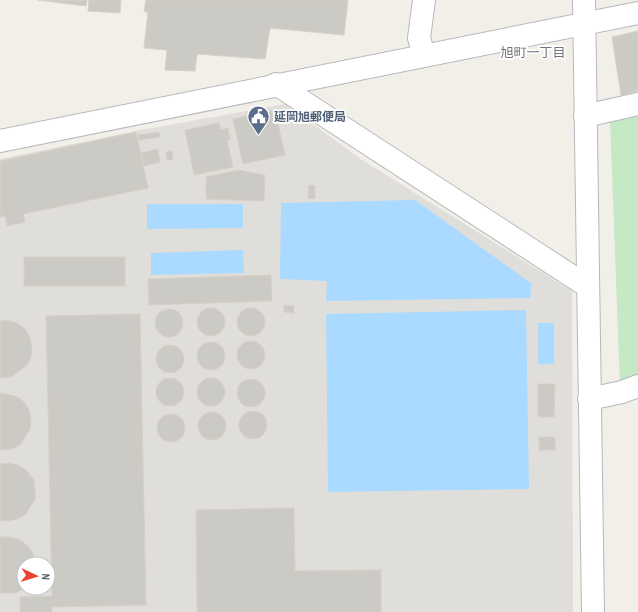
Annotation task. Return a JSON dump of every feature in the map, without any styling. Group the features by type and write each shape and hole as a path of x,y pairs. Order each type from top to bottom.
{"street":[{"path":"424,0 419,38 424,55"},
{"path":"584,0 587,286 593,612"},
{"path":"0,141 276,84 638,13"},
{"path":"276,84 587,286"},
{"path":"585,116 638,104"},
{"path":"589,399 622,392 638,386"}],"shaded area":[{"path":"285,104 362,160 572,291 573,612 0,612 0,159 141,130"}],"green space":[{"path":"638,114 638,377 620,386 610,120"}],"water":[{"path":"415,200 532,284 530,298 326,301 327,281 280,279 281,203"},
{"path":"147,204 243,204 243,228 147,229"},
{"path":"243,250 244,273 151,275 151,253"},
{"path":"526,310 529,489 328,492 326,314"},
{"path":"538,323 554,323 554,364 538,364"}],"building":[{"path":"38,0 87,0 86,6"},
{"path":"89,0 121,0 120,13 88,11"},
{"path":"146,0 348,0 344,35 270,28 265,59 197,54 195,71 165,70 167,50 144,48 148,13 144,11"},
{"path":"638,31 638,91 621,95 612,37"},
{"name":"延岡旭郵便局","path":"275,110 285,155 243,164 233,119"},
{"path":"219,123 221,130 228,128 230,140 227,140 233,167 194,175 185,130"},
{"path":"136,132 148,188 23,214 25,222 7,226 5,216 0,217 0,161"},
{"path":"159,132 160,137 139,140 138,135"},
{"path":"158,149 160,162 144,166 141,153"},
{"path":"172,151 173,160 167,160 166,152"},
{"path":"238,170 265,175 264,201 206,199 206,177"},
{"path":"309,185 315,186 315,199 308,198"},
{"path":"24,257 125,257 125,286 24,286"},
{"path":"271,275 272,301 149,305 148,279"},
{"path":"284,305 294,306 294,313 284,312"},
{"path":"211,308 221,312 225,322 221,332 211,336 201,332 197,322 201,312"},
{"path":"251,308 261,312 265,322 261,332 251,336 241,332 237,322 241,312"},
{"path":"169,309 179,313 183,323 179,333 169,337 159,333 155,323 159,313"},
{"path":"140,314 146,605 51,607 52,612 20,612 20,597 56,596 56,556 51,556 46,316"},
{"path":"7,320 17,323 25,329 30,338 32,347 31,357 27,365 13,376 0,378 0,321"},
{"path":"251,341 261,345 265,355 261,365 251,369 241,365 237,355 241,345"},
{"path":"211,342 221,346 225,356 221,366 211,370 201,366 197,356 201,346"},
{"path":"170,345 180,349 184,359 180,369 170,373 160,369 156,359 160,349"},
{"path":"170,378 180,382 184,392 180,402 170,406 160,402 156,392 160,382"},
{"path":"211,378 221,382 225,392 221,402 211,406 201,402 197,392 201,382"},
{"path":"251,379 261,383 265,393 261,403 251,407 241,403 237,393 241,383"},
{"path":"538,384 555,384 554,417 538,417"},
{"path":"0,393 16,396 24,402 29,410 31,420 30,429 20,445 12,449 0,450"},
{"path":"253,411 263,415 267,425 263,435 253,439 243,435 239,425 243,415"},
{"path":"212,412 222,416 226,426 222,436 212,440 202,436 198,426 202,416"},
{"path":"171,414 181,418 185,428 181,438 171,442 161,438 157,428 161,418"},
{"path":"539,437 555,437 555,450 539,450"},
{"path":"11,463 20,466 28,472 34,480 35,499 25,515 17,519 7,521 0,520 0,464"},
{"path":"294,508 295,571 381,570 381,612 197,612 196,510"},
{"path":"0,537 10,537 20,540 28,546 33,556 16,556 16,593 0,593"}],"place":[{"name":"延岡旭郵便局","path":"259,136"}],"district":[{"name":"旭町一丁目","path":"533,52"}]}
